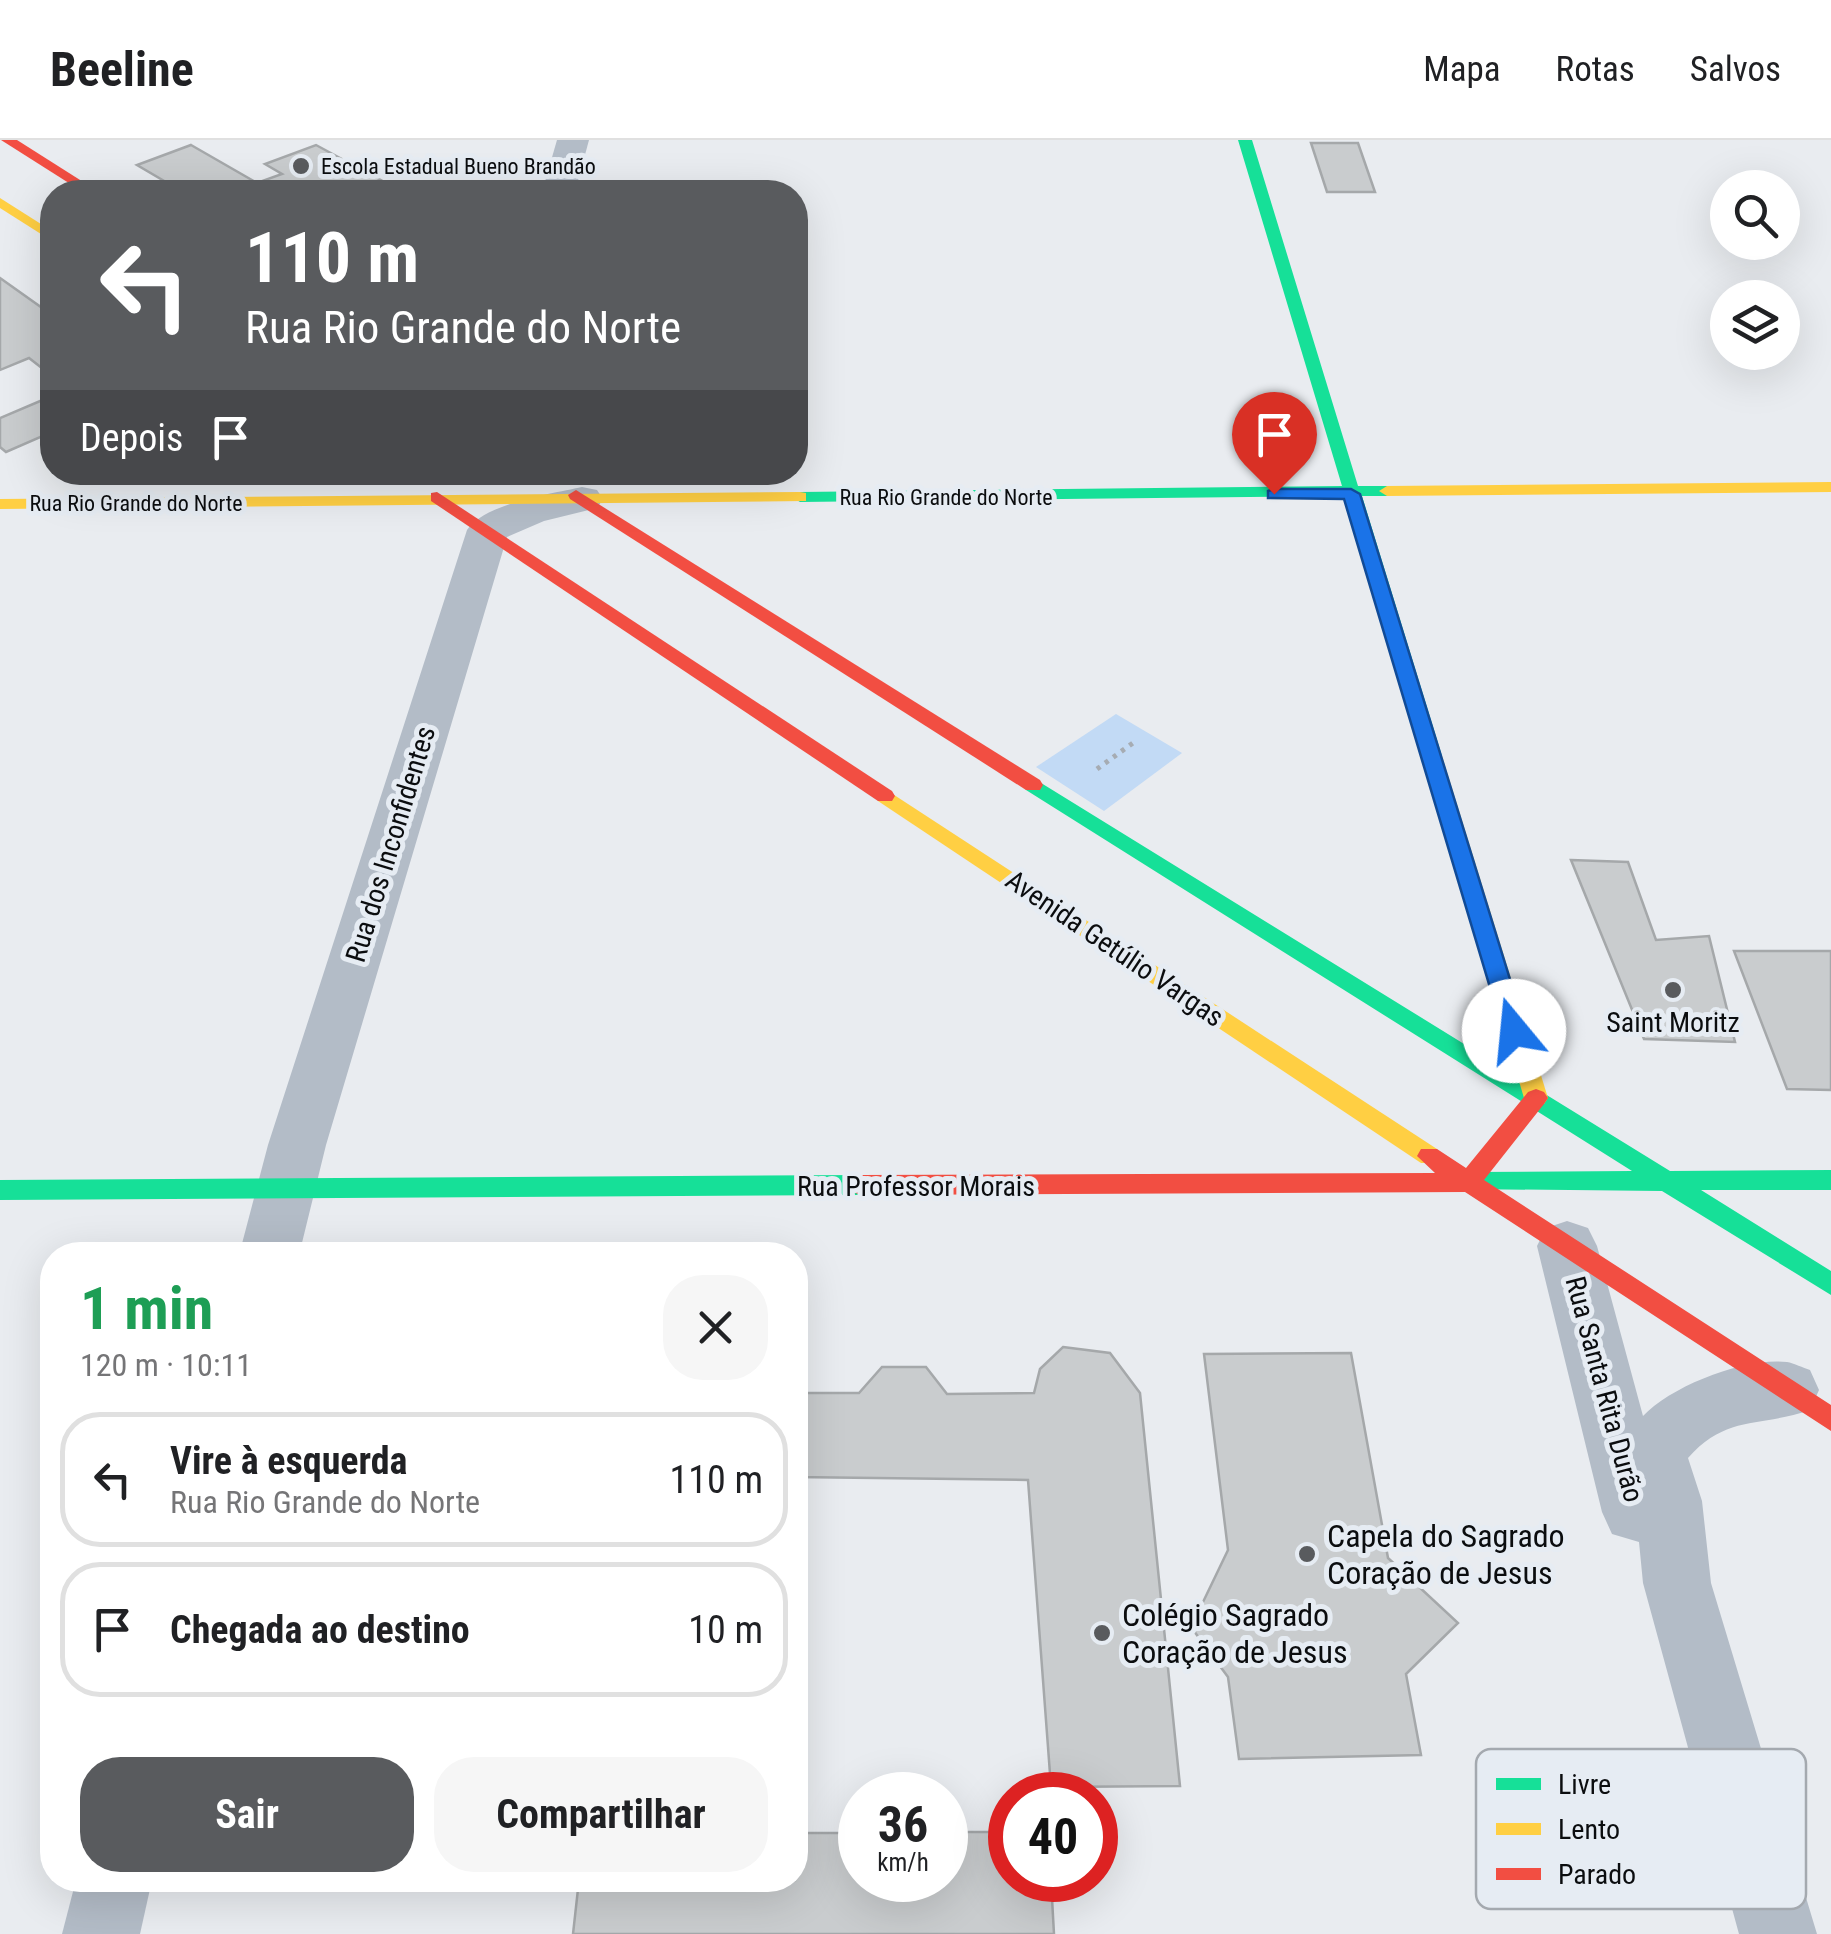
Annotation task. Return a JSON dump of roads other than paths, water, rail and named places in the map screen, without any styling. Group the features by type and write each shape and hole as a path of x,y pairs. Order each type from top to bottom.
{"street":[{"path":"8,140 73,180"},
{"path":"562,180 573,140"},
{"path":"1245,140 1536,1098"},
{"path":"0,202 40,229"},
{"path":"336,502 383,485"},
{"name":"Avenida Getúlio Vargas","path":"412,485 488,530 1468,1183 1809,1404"},
{"path":"560,485 724,592 1831,1284"},
{"name":"Rua Rio Grande do Norte","path":"0,504 1831,488"},
{"path":"488,530 529,512 582,499"},
{"name":"Rua dos Inconfidentes","path":"272,1242 488,530"},
{"path":"1468,1183 1536,1098"},
{"name":"Rua Professor Morais","path":"0,1190 1831,1180"},
{"name":"Rua Santa Rita Durão","path":"1567,1246 1631,1503 1678,1583"},
{"name":"Rua Santa Rita Durão","path":"1725,1749 1678,1583 1670,1500 1653,1451 1685,1416 1732,1398 1809,1404"},
{"path":"100,1934 111,1892"},
{"name":"Rua Santa Rita Durão","path":"1771,1909 1778,1934"}],"place":[{"name":"Escola Estadual Bueno Brandão","path":"301,166"},
{"name":"Saint Moritz","path":"1673,990"},
{"name":"Capela do Sagrado Coração de Jesus","path":"1307,1554"},
{"name":"Colégio Sagrado Coração de Jesus","path":"1102,1633"}]}
